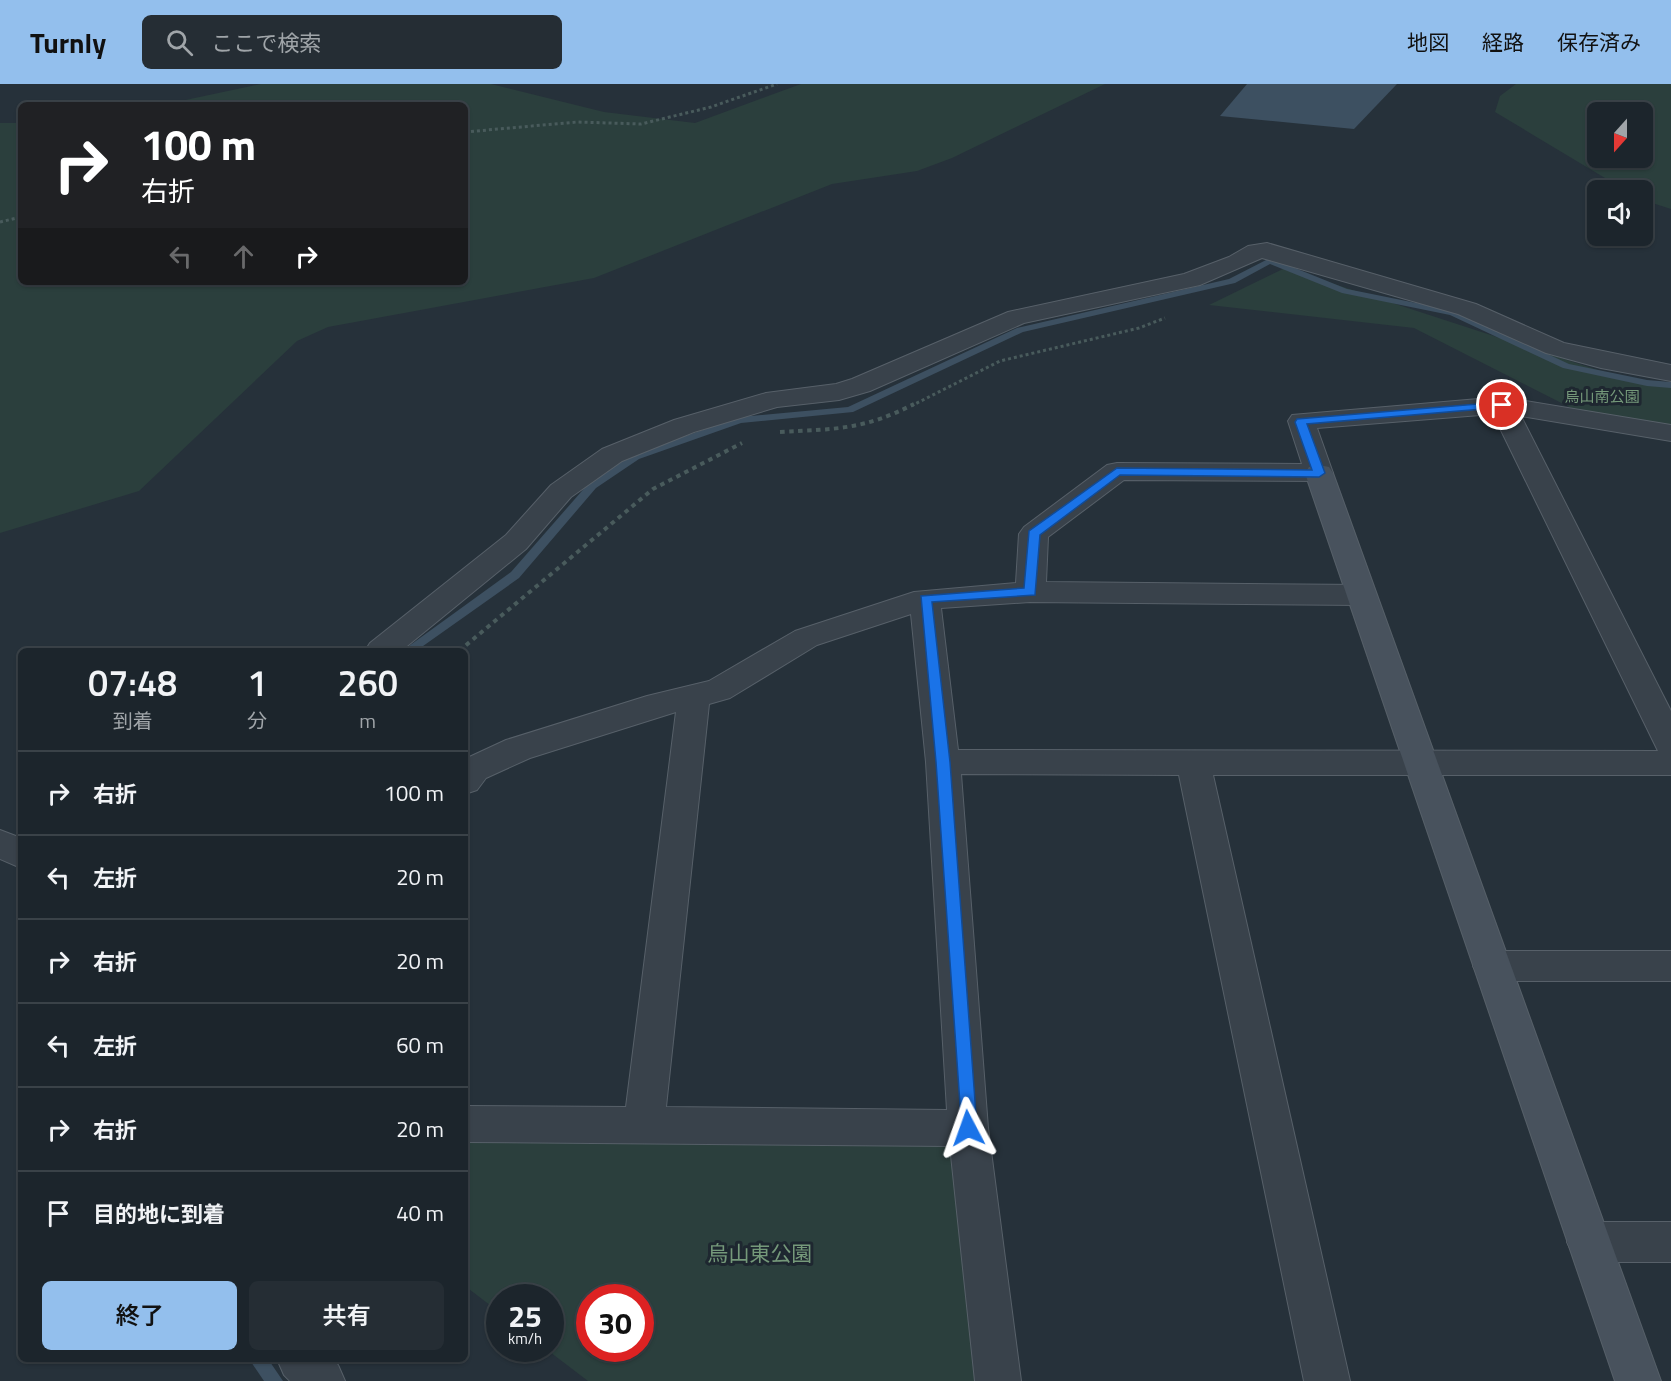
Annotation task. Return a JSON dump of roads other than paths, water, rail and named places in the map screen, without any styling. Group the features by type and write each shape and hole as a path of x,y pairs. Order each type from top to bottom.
{"street":[{"path":"385,648 472,580 516,542 561,491 612,455 684,426 775,399 839,392 861,385 1017,317 1191,280 1237,262 1256,250 1267,250 1467,309 1555,348 1600,360 1671,373"},
{"path":"1638,1381 1301,422 1502,405 1671,433"},
{"path":"1502,405 1671,744"},
{"path":"1030,592 1034,534 1117,471 1319,473"},
{"path":"468,777 474,769 518,749 647,708 719,690 806,638 925,599 1030,592 1361,595"},
{"path":"925,599 943,762 968,1128 998,1381"},
{"path":"644,1126 694,698"},
{"path":"943,762 1671,763"},
{"path":"1193,762 1327,1381"},
{"path":"0,843 18,852"},
{"path":"1492,966 1671,966"},
{"path":"468,1124 968,1128"},
{"path":"1589,1242 1671,1242"},
{"path":"303,1362 322,1381"}],"water":[{"path":"1247,84 1397,84 1354,129 1220,116"}],"waterway":[{"path":"412,648 515,575 592,486 635,457 740,420 850,410 1020,330 1232,281 1270,261 1345,291 1453,313 1566,366 1647,383 1671,385"},
{"path":"259,1362 275,1381"}],"park label":[{"name":"烏山南公園","path":"1602,396"},
{"name":"烏山東公園","path":"760,1253"}]}
